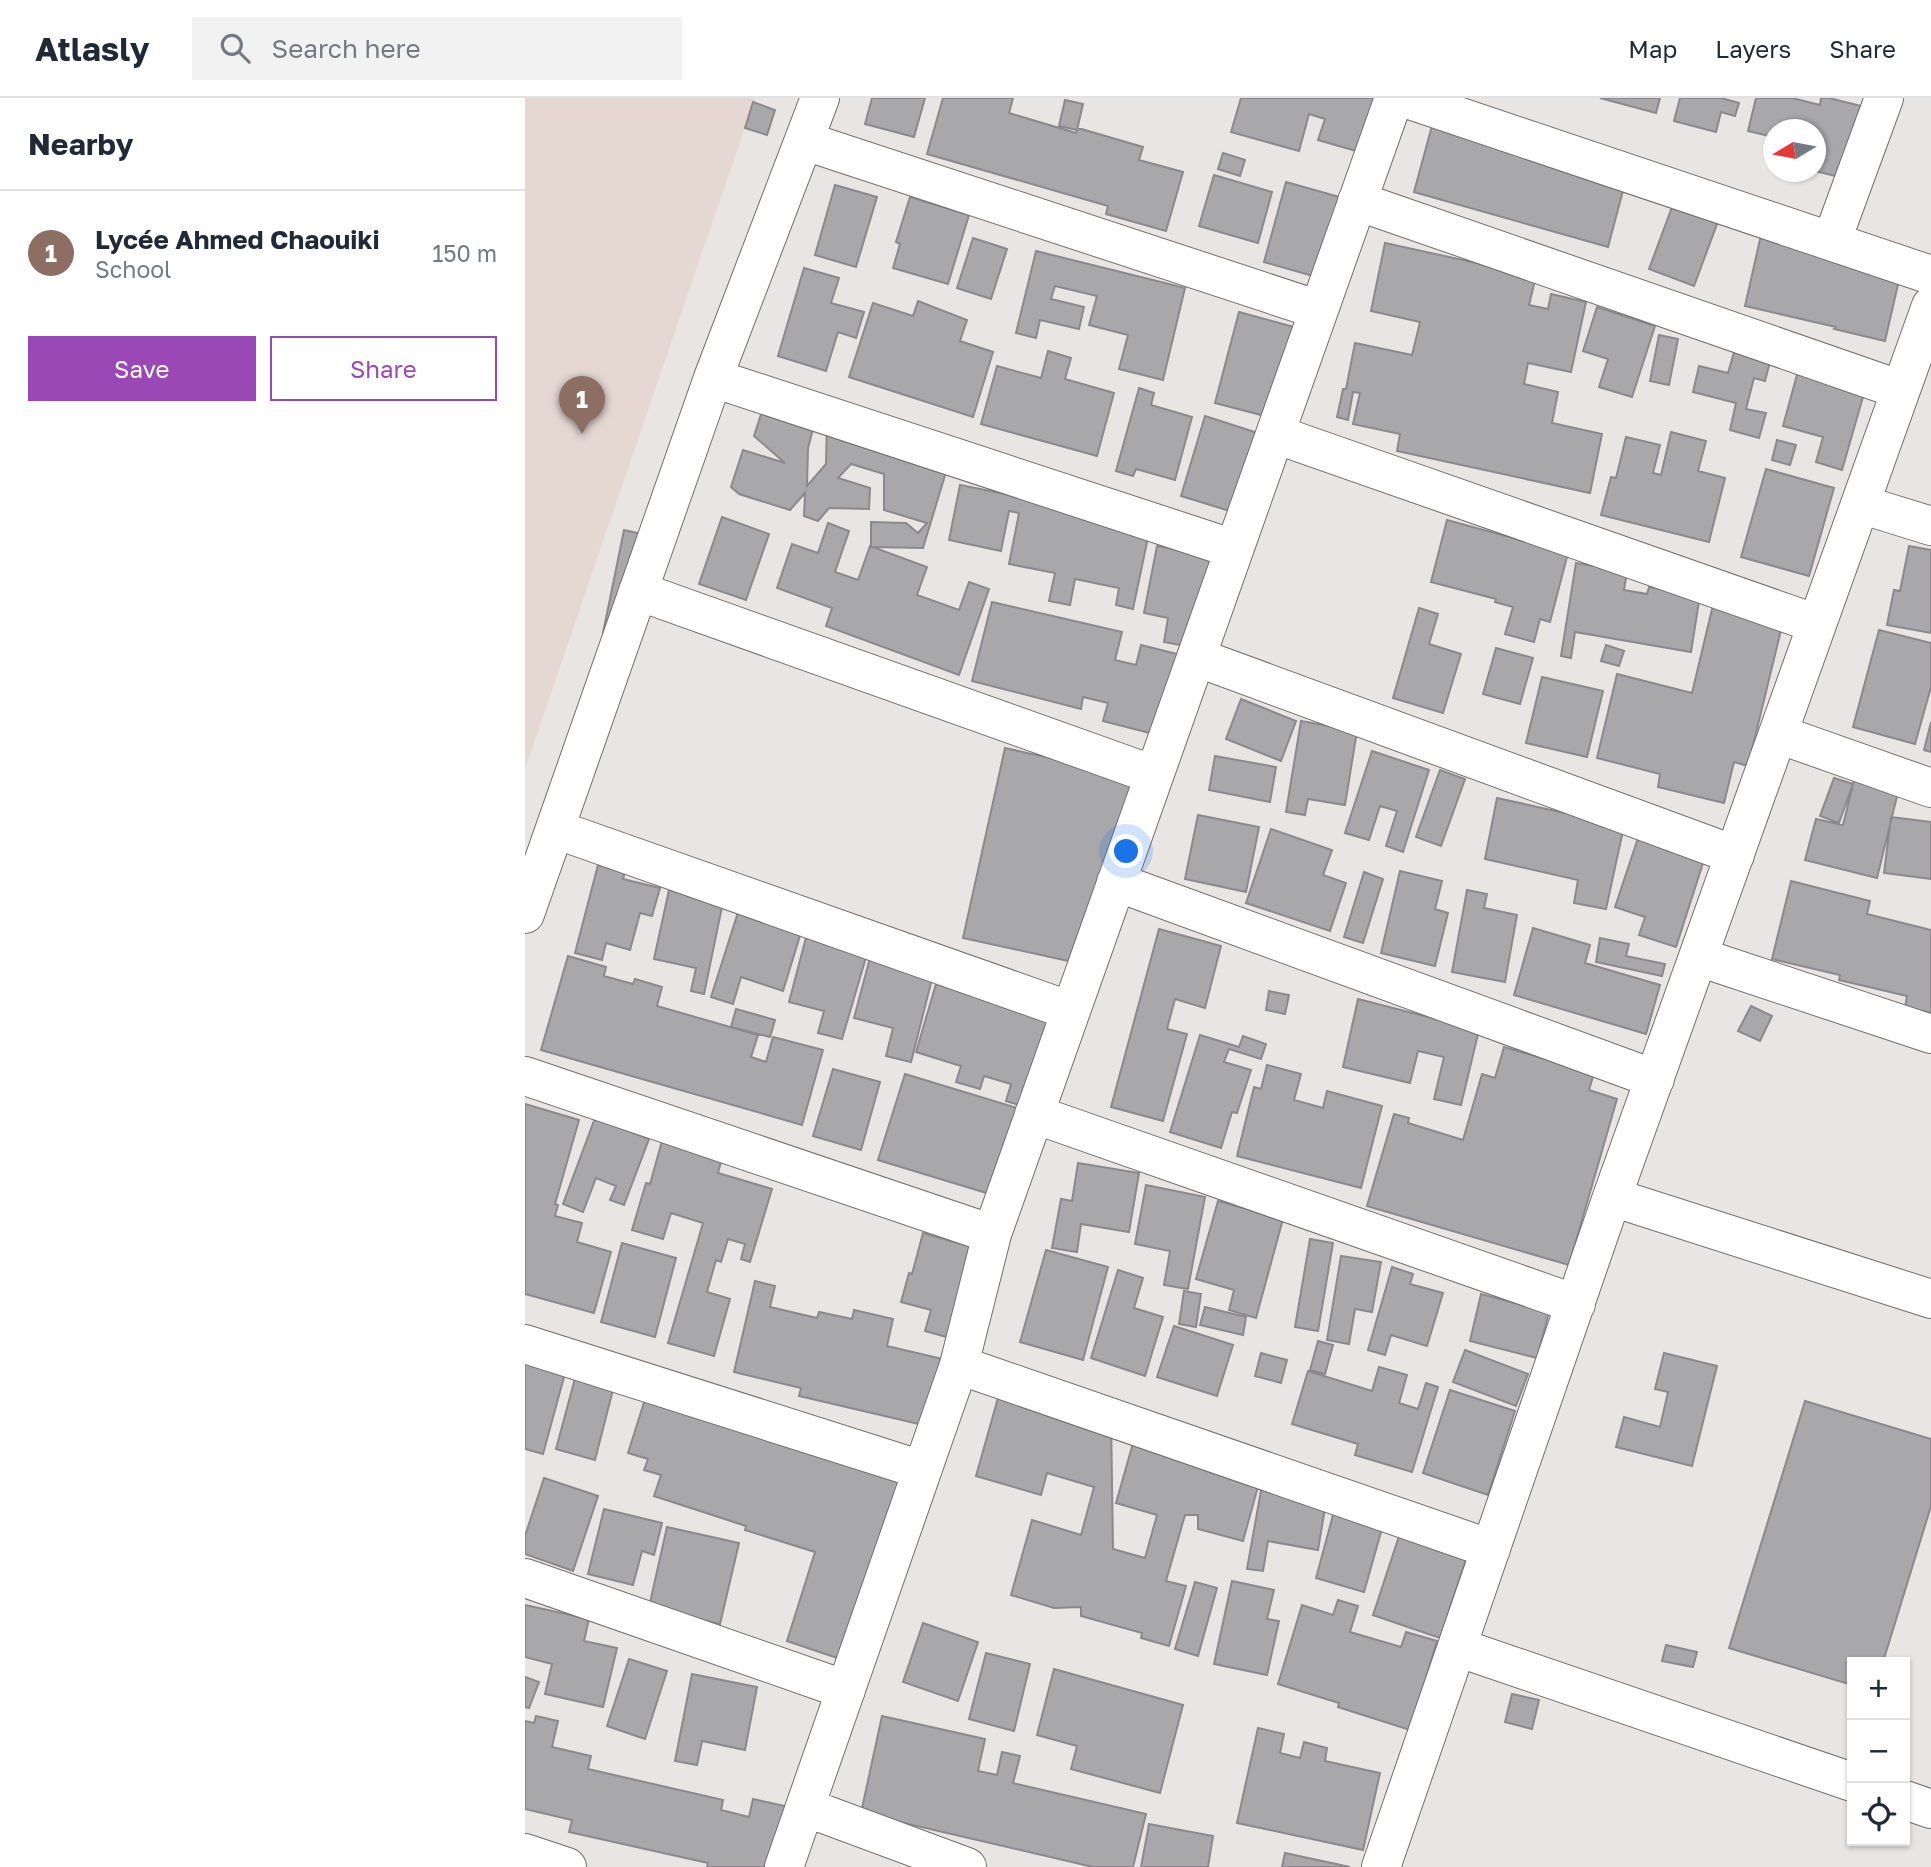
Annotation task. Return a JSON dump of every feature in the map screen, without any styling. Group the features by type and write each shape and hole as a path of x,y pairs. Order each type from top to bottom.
{"street":[{"path":"525,914 713,378 820,98"},
{"path":"784,1867 959,1365 992,1234 1394,98"},
{"path":"1404,98 1931,275"},
{"path":"1832,240 1884,98"},
{"path":"805,141 1318,310"},
{"path":"1357,201 1901,390"},
{"path":"1381,1867 1612,1197 1931,306"},
{"path":"713,378 1234,549"},
{"path":"1275,434 1817,624"},
{"path":"1860,504 1931,526"},
{"path":"638,592 1154,775"},
{"path":"1196,657 1735,855"},
{"path":"1778,734 1931,788"},
{"path":"555,829 1071,1012"},
{"path":"1117,882 1655,1079"},
{"path":"1699,957 1931,1034"},
{"path":"525,1076 992,1234"},
{"path":"1034,1114 1576,1304"},
{"path":"1612,1197 1931,1299"},
{"path":"525,1344 922,1470"},
{"path":"959,1365 1491,1549"},
{"path":"525,1578 846,1690"},
{"path":"1457,1647 1847,1780"},
{"path":"1910,1802 1931,1809"},
{"path":"805,1807 967,1867"},
{"path":"525,1853 567,1867"}],"shaded area":[{"path":"525,98 755,98 525,769"}],"building":[{"path":"872,98 925,98 914,137 865,124"},
{"path":"943,98 1013,98 1009,113 1076,133 1078,128 1143,147 1139,160 1183,172 1166,231 1106,214 1108,206 927,154"},
{"path":"1241,98 1389,98 1377,157 1318,140 1325,119 1309,114 1299,151 1231,132"},
{"path":"1600,98 1660,98 1656,113"},
{"path":"1680,98 1721,98 1739,103 1735,116 1721,112 1716,132 1674,121"},
{"path":"1756,98 1792,98 1820,105 1821,98 1829,98 1877,110 1860,182 1826,174 1826,119 1763,119 1763,135 1748,131"},
{"path":"1065,100 1083,104 1077,130 1059,126"},
{"path":"753,102 775,110 767,135 745,128"},
{"path":"1433,122 1628,172 1608,247 1414,192"},
{"path":"1223,153 1245,160 1240,176 1218,169"},
{"path":"1214,175 1272,192 1258,243 1199,226"},
{"path":"1286,182 1350,200 1327,280 1264,262"},
{"path":"835,185 877,197 856,267 815,255"},
{"path":"1678,191 1723,208 1694,286 1649,269"},
{"path":"910,197 969,215 948,284 893,268 900,244 896,242"},
{"path":"1761,235 1902,267 1885,341 1745,306"},
{"path":"973,238 1007,249 991,299 957,288"},
{"path":"1385,243 1536,276 1529,305 1548,309 1551,294 1586,302 1571,372 1528,363 1524,384 1558,392 1552,423 1602,434 1590,493 1397,451 1400,434 1353,424 1360,393 1353,392 1348,420 1337,417 1343,389 1346,389 1355,343 1412,355 1420,322 1371,311"},
{"path":"1036,251 1185,288 1163,380 1119,369 1128,335 1089,325 1097,296 1055,286 1051,299 1084,307 1079,329 1040,320 1036,338 1016,333"},
{"path":"804,268 839,278 831,303 864,312 856,338 838,332 826,371 778,356"},
{"path":"918,301 967,320 960,341 993,352 973,417 849,377 873,303 913,316"},
{"path":"1597,307 1655,326 1632,397 1599,387 1608,359 1583,351"},
{"path":"1239,312 1305,330 1280,420 1215,403"},
{"path":"1659,335 1678,339 1669,385 1650,381"},
{"path":"1735,349 1771,358 1765,381 1754,378 1746,409 1766,413 1759,438 1730,430 1736,403 1693,392 1699,366 1728,373"},
{"path":"1048,351 1071,358 1065,379 1114,393 1097,456 981,424 997,366 1041,378"},
{"path":"1798,371 1865,390 1842,470 1816,462 1823,437 1783,426"},
{"path":"1139,388 1154,393 1151,405 1192,417 1175,480 1136,469 1133,476 1116,471"},
{"path":"765,402 816,418 808,448 807,486 826,464 827,419 946,472 923,548 871,547 871,522 906,523 918,533 927,523 884,510 884,474 851,464 838,478 870,488 869,509 829,508 818,521 804,516 805,493 790,510 739,494 731,487 743,450 785,463 754,436"},
{"path":"1205,416 1270,437 1246,516 1181,496"},
{"path":"1671,432 1706,441 1698,471 1725,478 1709,542 1601,515 1611,477 1616,478 1626,437 1660,445 1653,473 1661,475"},
{"path":"1777,440 1796,445 1790,465 1772,460"},
{"path":"1766,469 1834,488 1809,576 1741,557"},
{"path":"960,485 1151,523 1133,609 1116,605 1119,588 1075,579 1070,605 1049,601 1055,573 1009,564 1019,513 1009,511 1001,551 949,540"},
{"path":"722,517 769,534 746,600 699,584"},
{"path":"1447,520 1568,553 1550,622 1540,619 1534,642 1505,634 1513,607 1495,602 1496,599 1431,582"},
{"path":"828,523 849,531 835,572 858,580 870,546 927,567 917,595 959,610 969,582 989,589 959,675 826,626 832,608 777,588 792,544 818,553"},
{"path":"624,530 660,538 618,635 603,633"},
{"path":"1157,546 1227,559 1201,649 1164,642 1168,618 1144,613"},
{"path":"1909,546 1931,550 1931,633 1887,625 1894,590 1900,591"},
{"path":"1576,563 1627,571 1624,590 1647,594 1649,587 1700,595 1691,652 1575,632 1571,658 1561,656"},
{"path":"992,602 1122,632 1115,660 1136,665 1141,645 1193,658 1173,739 1103,721 1108,703 1083,697 1081,709 972,681"},
{"path":"1713,605 1783,622 1748,766 1734,762 1724,803 1658,787 1660,774 1597,758 1617,674 1692,693"},
{"path":"1419,608 1438,614 1429,644 1461,654 1443,713 1393,698"},
{"path":"1879,630 1931,643 1931,687 1915,744 1853,727"},
{"path":"1606,645 1624,651 1619,666 1601,661"},
{"path":"1496,648 1533,658 1520,704 1483,694"},
{"path":"1542,677 1603,691 1587,757 1526,743"},
{"path":"1241,699 1296,721 1281,761 1226,739"},
{"path":"1301,721 1357,731 1345,805 1308,799 1305,815 1286,812"},
{"path":"1931,722 1931,752 1924,750"},
{"path":"1005,748 1146,779 1105,969 963,938"},
{"path":"1372,751 1429,770 1403,852 1386,846 1397,811 1380,806 1369,840 1345,833"},
{"path":"1215,756 1276,767 1270,802 1209,790"},
{"path":"1440,770 1465,779 1441,846 1416,837"},
{"path":"1856,772 1900,784 1877,878 1805,860 1816,819 1843,825"},
{"path":"1834,778 1853,784 1839,823 1820,816"},
{"path":"1497,798 1624,826 1606,909 1574,903 1578,880 1485,859"},
{"path":"1198,815 1259,827 1246,892 1185,879"},
{"path":"1891,817 1931,822 1931,879 1884,873"},
{"path":"1271,829 1332,850 1323,875 1346,883 1330,931 1246,903"},
{"path":"1639,835 1705,857 1676,947 1639,935 1645,917 1615,907"},
{"path":"598,865 625,872 623,879 660,888 652,916 640,913 630,950 606,943 602,960 575,953"},
{"path":"1400,871 1442,881 1435,909 1448,913 1435,966 1381,953"},
{"path":"1364,872 1383,879 1363,943 1344,937"},
{"path":"1791,881 1870,901 1867,914 1931,930 1931,1013 1905,1007 1907,996 1839,980 1840,975 1772,959"},
{"path":"669,890 723,902 704,994 691,991 696,968 654,959"},
{"path":"1467,890 1487,894 1484,908 1517,915 1505,982 1452,972"},
{"path":"740,906 803,926 783,991 741,977 733,1004 711,997"},
{"path":"1533,928 1590,945 1585,963 1660,985 1646,1034 1514,995"},
{"path":"1159,929 1221,946 1205,1008 1175,999 1167,1029 1187,1034 1163,1121 1111,1107"},
{"path":"808,930 869,947 842,1039 818,1033 824,1011 789,1002"},
{"path":"1600,938 1629,944 1626,956 1665,964 1662,976 1596,962"},
{"path":"568,956 606,967 604,976 633,984 635,979 662,987 657,1006 758,1035 751,1057 766,1062 773,1037 823,1050 802,1125 541,1050"},
{"path":"870,958 933,975 911,1062 886,1056 893,1028 854,1018"},
{"path":"936,984 1066,1024 1039,1111 1006,1101 1011,1084 984,1076 980,1089 956,1082 961,1066 916,1052"},
{"path":"1269,991 1289,995 1285,1014 1266,1010"},
{"path":"1358,999 1479,1030 1461,1105 1434,1099 1444,1057 1418,1051 1410,1083 1343,1067"},
{"path":"1751,1006 1772,1016 1760,1041 1738,1031"},
{"path":"736,1009 775,1020 770,1037 731,1027"},
{"path":"1200,1035 1239,1047 1243,1036 1266,1044 1261,1059 1229,1049 1224,1062 1251,1070 1237,1113 1232,1112 1221,1148 1170,1132"},
{"path":"1504,1047 1594,1073 1589,1090 1617,1099 1569,1265 1367,1206 1394,1114 1409,1118 1408,1123 1463,1140 1482,1074 1495,1078"},
{"path":"1267,1065 1301,1074 1294,1100 1323,1108 1327,1091 1382,1106 1361,1188 1237,1156 1254,1087 1261,1089"},
{"path":"833,1069 880,1082 861,1150 813,1136"},
{"path":"905,1074 1037,1114 1006,1199 878,1160"},
{"path":"525,1104 579,1120 555,1204 558,1205 555,1216 582,1223 577,1242 611,1252 594,1313 525,1294"},
{"path":"595,1118 649,1139 624,1205 610,1200 616,1186 596,1178 583,1212 563,1204"},
{"path":"662,1141 722,1158 718,1173 772,1189 750,1262 741,1259 745,1244 728,1239 721,1262 716,1260 707,1292 730,1299 714,1356 668,1343 703,1223 671,1213 663,1239 632,1230 646,1183 650,1184"},
{"path":"1078,1163 1139,1173 1129,1232 1081,1224 1077,1252 1052,1248 1061,1199 1072,1201"},
{"path":"1146,1185 1205,1197 1188,1289 1164,1285 1170,1251 1135,1244"},
{"path":"1218,1201 1283,1219 1256,1318 1229,1310 1234,1290 1196,1279"},
{"path":"923,1233 993,1253 968,1343 925,1331 931,1310 901,1302"},
{"path":"1310,1239 1333,1243 1318,1331 1295,1327"},
{"path":"622,1243 676,1258 655,1337 601,1322"},
{"path":"1046,1250 1108,1267 1083,1360 1020,1342"},
{"path":"1341,1256 1381,1262 1372,1312 1355,1309 1349,1344 1327,1340"},
{"path":"1392,1267 1413,1274 1410,1284 1443,1293 1427,1346 1391,1335 1385,1355 1368,1350"},
{"path":"1118,1270 1143,1278 1134,1308 1163,1317 1145,1376 1091,1358"},
{"path":"755,1281 775,1286 770,1307 817,1318 819,1312 852,1319 854,1310 893,1319 887,1346 951,1361 936,1428 799,1396 801,1388 734,1372"},
{"path":"1184,1291 1201,1294 1196,1327 1179,1324"},
{"path":"1481,1294 1549,1312 1537,1358 1470,1341"},
{"path":"1205,1307 1246,1317 1243,1335 1200,1325"},
{"path":"1174,1326 1233,1345 1217,1396 1157,1377"},
{"path":"1318,1341 1333,1345 1325,1374 1310,1370"},
{"path":"525,1342 570,1355 543,1454 525,1449"},
{"path":"1465,1350 1528,1374 1516,1406 1453,1382"},
{"path":"1261,1353 1287,1360 1281,1383 1255,1376"},
{"path":"1664,1353 1717,1366 1692,1466 1616,1447 1624,1417 1660,1427 1668,1392 1655,1389"},
{"path":"1379,1367 1407,1375 1399,1403 1418,1409 1426,1383 1438,1387 1412,1472 1355,1455 1358,1444 1292,1424 1308,1371 1372,1391"},
{"path":"577,1371 615,1382 595,1460 556,1449"},
{"path":"1450,1390 1515,1411 1488,1495 1423,1473"},
{"path":"647,1393 916,1479 858,1665 787,1641 815,1552 745,1530 746,1526 654,1496 661,1475 644,1470 648,1459 628,1453"},
{"path":"998,1398 1111,1416 1113,1549 1145,1558 1157,1515 1116,1503 1135,1436 1262,1472 1243,1541 1198,1529 1198,1515 1185,1515 1166,1581 1186,1586 1169,1646 1141,1638 1142,1633 1081,1616 1081,1607 1054,1608 1011,1595 1032,1520 1081,1535 1094,1487 1047,1473 1041,1495 976,1476"},
{"path":"1805,1401 1931,1439 1931,1506 1885,1657 1847,1657 1847,1683 1729,1648"},
{"path":"544,1478 598,1496 573,1571 525,1554 525,1536"},
{"path":"1262,1485 1327,1496 1318,1550 1268,1541 1263,1571 1247,1569"},
{"path":"1336,1504 1385,1518 1364,1592 1316,1578"},
{"path":"604,1509 662,1523 654,1555 642,1551 633,1585 588,1574"},
{"path":"667,1527 739,1543 720,1624 649,1607"},
{"path":"1402,1527 1469,1550 1440,1638 1373,1615"},
{"path":"1232,1581 1274,1590 1267,1619 1279,1621 1267,1675 1214,1664"},
{"path":"1195,1582 1217,1588 1198,1656 1175,1649"},
{"path":"1338,1600 1358,1606 1350,1632 1401,1647 1406,1632 1437,1641 1410,1730 1338,1707 1339,1703 1278,1684 1302,1605 1333,1615"},
{"path":"525,1605 589,1619 584,1641 617,1648 603,1707 545,1694 552,1664 525,1657"},
{"path":"923,1623 978,1642 958,1701 903,1682"},
{"path":"1666,1645 1697,1652 1693,1667 1662,1661"},
{"path":"986,1653 1030,1664 1014,1731 969,1719"},
{"path":"629,1659 667,1671 645,1739 607,1726"},
{"path":"1054,1669 1183,1705 1160,1793 1071,1769 1077,1746 1037,1735"},
{"path":"692,1674 757,1687 745,1750 702,1741 697,1765 675,1761"},
{"path":"525,1677 539,1682 529,1708 525,1707"},
{"path":"1512,1694 1539,1700 1532,1729 1505,1722"},
{"path":"536,1716 558,1721 552,1747 591,1756 588,1769 723,1800 721,1810 749,1817 753,1799 798,1809 785,1867 707,1867 708,1863 569,1832 572,1820 525,1809 525,1721 534,1723"},
{"path":"882,1716 985,1739 978,1771 997,1775 1002,1752 1020,1756 1013,1783 1146,1814 1133,1867 1093,1867 861,1813"},
{"path":"1258,1728 1284,1734 1280,1753 1300,1758 1304,1742 1327,1748 1325,1761 1380,1773 1363,1850 1237,1823"},
{"path":"1149,1824 1213,1836 1208,1867 1141,1867"},
{"path":"1285,1853 1350,1867 1282,1867"}],"place":[{"name":"Lycée Ahmed Chaouiki","path":"582,434"}]}
